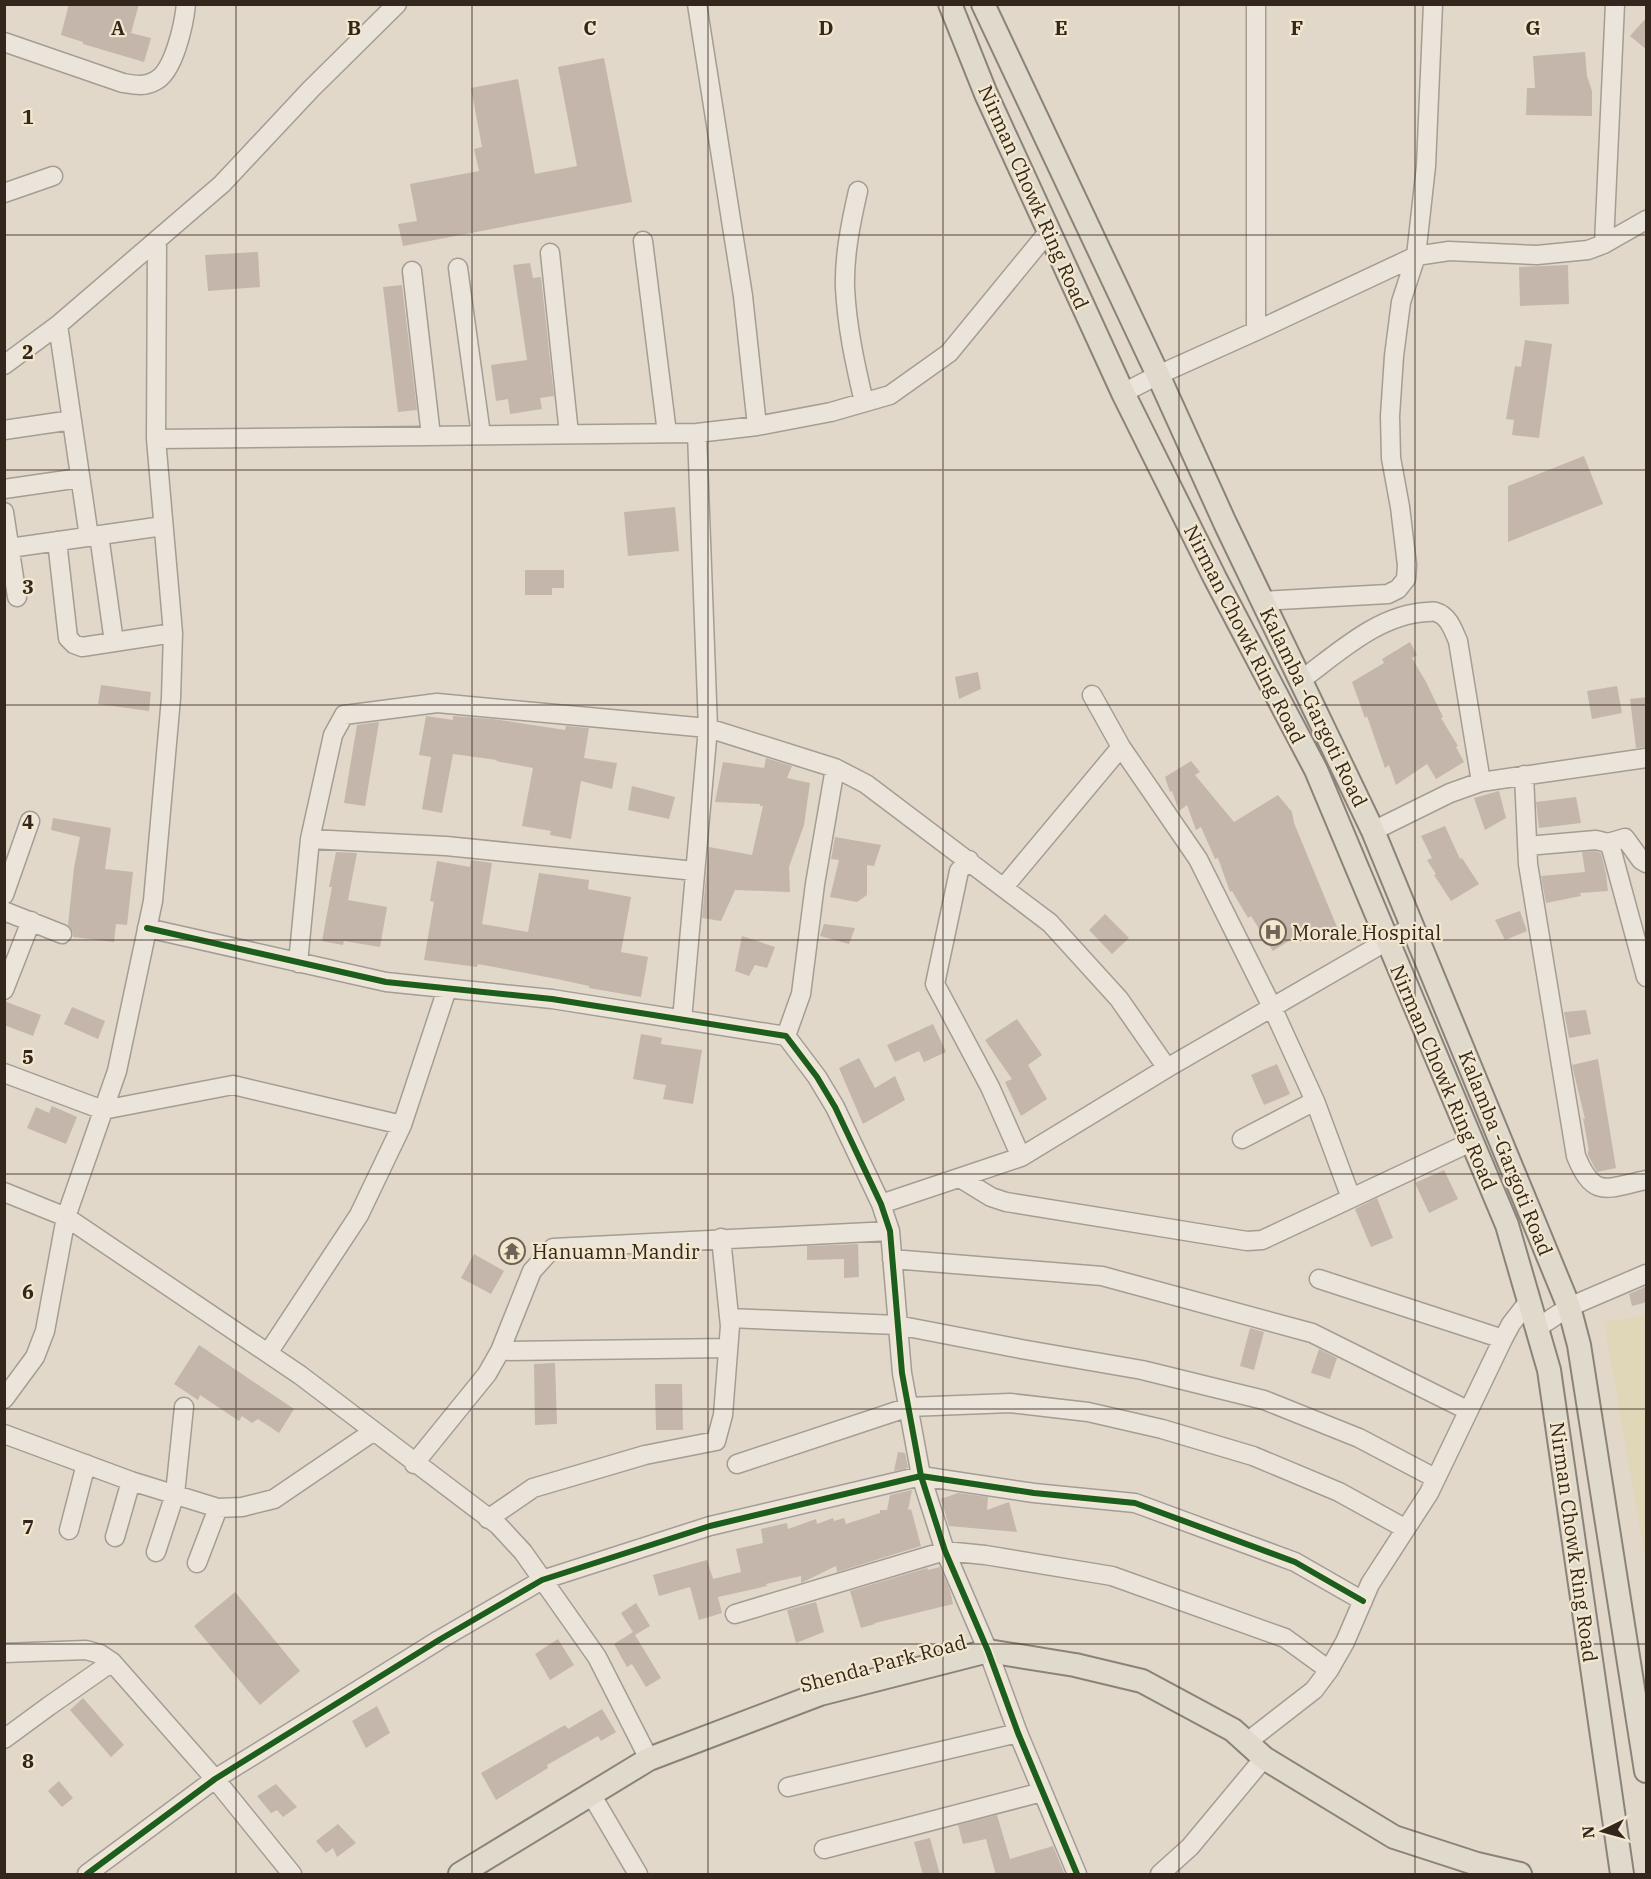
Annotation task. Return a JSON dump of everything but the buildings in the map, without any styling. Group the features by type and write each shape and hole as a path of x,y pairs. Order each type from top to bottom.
{"main road":[{"name":"Nirman Chowk Ring Road","path":"950,4 986,94 1123,393 1215,578 1316,770 1471,1142 1508,1225 1549,1370 1622,1875"},
{"name":"Kalamba -Gargoti Road","path":"983,4 1158,375 1225,523 1373,831 1569,1306 1579,1345 1647,1771"},
{"name":"Shenda Park Road","path":"460,1875 649,1759 820,1694 988,1651 1075,1665 1142,1681 1233,1730 1264,1758 1394,1837 1477,1864 1520,1875"}],"street":[{"path":"4,42 123,83 141,86 157,81 170,65 184,20 186,4"},
{"path":"4,365 58,325 222,184 311,89 397,4"},
{"path":"697,4 743,296 758,426"},
{"path":"1256,4 1256,332"},
{"path":"1263,601 1388,594 1398,589 1407,572 1400,507 1390,458 1390,416 1401,302 1416,255 1426,166 1432,73 1433,4"},
{"path":"1604,244 1615,4"},
{"path":"4,193 53,176"},
{"path":"858,191 850,227 845,285 853,354 864,402"},
{"path":"1123,393 1416,255 1449,251 1537,255 1588,250 1604,244 1647,220"},
{"path":"156,439 698,433 758,426 831,412 890,395 949,353 1049,231"},
{"path":"643,241 667,433"},
{"path":"4,1399 35,1357 45,1332 66,1217 117,1071 153,901 171,698 173,633 156,439 157,242"},
{"path":"550,253 569,434"},
{"path":"458,268 481,435"},
{"path":"412,271 431,436"},
{"path":"58,325 80,478 94,536 114,642"},
{"path":"4,430 72,420"},
{"path":"682,1020 708,728 698,433"},
{"path":"4,489 80,478"},
{"path":"4,512 17,597"},
{"path":"10,548 163,526"},
{"path":"57,541 68,638 74,644 82,647 173,633"},
{"path":"1301,680 1349,644 1390,619 1413,613 1436,612 1449,621 1458,641 1481,782"},
{"path":"1092,695 1121,747 1198,859 1272,1007 1315,1101 1351,1198"},
{"path":"298,963 310,839 333,735 344,715 437,703 708,728 835,768 866,784 969,860 1050,923 1119,999 1167,1068"},
{"path":"1004,887 1121,747"},
{"path":"1373,831 1450,793 1481,782 1647,758"},
{"path":"786,1036 801,994 815,884 835,768"},
{"path":"1524,775 1527,846 1536,920 1576,1156 1588,1181 1600,1188 1647,1180"},
{"path":"4,895 30,821"},
{"path":"1527,846 1596,840 1608,843 1625,838 1641,860 1647,863"},
{"path":"310,839 446,846 695,872"},
{"path":"1608,843 1647,977"},
{"path":"969,860 959,871 935,984 990,1087 1021,1157"},
{"path":"4,911 62,934"},
{"path":"4,990 31,921"},
{"path":"881,1204 1021,1157 1167,1068 1413,926"},
{"path":"147,928 386,982 552,999 786,1036 817,1077 835,1107 881,1204 890,1231 902,1373 921,1476 945,1551 988,1651 1018,1733 1077,1875"},
{"path":"268,1353 359,1215 402,1125 447,989"},
{"path":"4,1073 104,1110 233,1085 402,1125"},
{"path":"1242,1139 1315,1101"},
{"path":"960,1178 991,1197 1006,1202 1247,1241 1262,1240 1471,1142"},
{"path":"4,1192 66,1217 268,1353 489,1519 523,1552 597,1657 649,1759"},
{"path":"414,1464 487,1374 500,1351 532,1271 553,1248 890,1231"},
{"path":"489,1519 533,1488 645,1455 716,1441 723,1415 729,1318 721,1238"},
{"path":"892,1259 1102,1276 1312,1333 1467,1410"},
{"path":"1537,1328 1569,1306 1647,1274"},
{"path":"1319,1279 1503,1338"},
{"path":"1246,1742 1314,1690 1329,1670 1345,1642 1370,1584 1429,1493 1467,1410 1511,1323 1529,1301"},
{"path":"729,1318 897,1325 1142,1370 1264,1400 1359,1438 1436,1478"},
{"path":"500,1351 728,1348"},
{"path":"737,1464 909,1407 1010,1403 1088,1412 1162,1429 1253,1456 1339,1492 1406,1529"},
{"path":"156,1552 175,1494 184,1407"},
{"path":"4,1434 131,1481 218,1508 242,1507 274,1499 374,1431"},
{"path":"69,1530 86,1464"},
{"path":"87,1875 214,1779 439,1640 542,1580 710,1526 921,1476 1034,1493 1135,1503 1295,1562 1363,1601"},
{"path":"115,1537 131,1481"},
{"path":"197,1563 218,1508"},
{"path":"735,1614 945,1551 985,1555 1112,1576 1285,1638 1329,1670"},
{"path":"4,1653 86,1650 100,1654 112,1662 214,1779 292,1875"},
{"path":"4,1739 112,1662"},
{"path":"788,1787 1018,1733"},
{"path":"1160,1875 1190,1847 1264,1758"},
{"path":"824,1849 1042,1792"},
{"path":"591,1794 638,1875"}],"shaded area":[{"path":"1646,1315 1646,1563 1604,1322"}],"cycle path":[{"path":"147,928 386,982 552,999 786,1036 817,1077 835,1107 881,1204 890,1231 902,1373 921,1476 945,1551 988,1651 1018,1733 1077,1874"},
{"path":"87,1874 215,1779 439,1640 542,1580 710,1526 921,1476 1034,1493 1135,1503 1295,1562 1363,1601"}],"place":[{"name":"Morale Hospital","path":"1273,932"},
{"name":"Hanuamn Mandir","path":"512,1251"}]}
